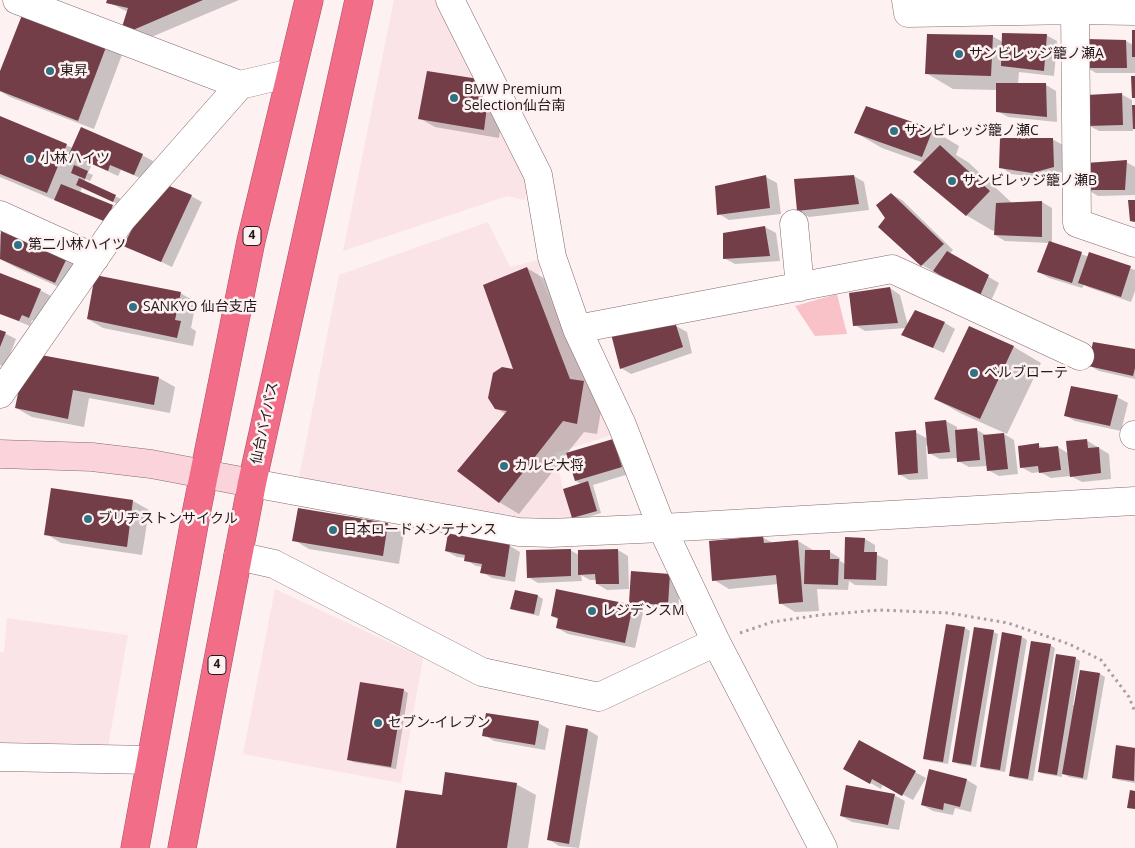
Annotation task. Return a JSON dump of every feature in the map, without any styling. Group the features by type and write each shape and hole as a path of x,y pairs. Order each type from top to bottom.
{"highway":[{"name":"4","path":"135,848 204,474 251,241 309,0"},
{"name":"仙台バイパス","path":"182,848 252,482 359,0"}],"street":[{"path":"17,0 240,85 291,73"},
{"path":"450,0 538,175 552,257 577,330 622,425 662,528 716,642 823,848"},
{"path":"906,0 908,12 1075,10 1135,12"},
{"path":"1075,10 1076,222 1135,243"},
{"path":"0,394 122,220 240,85"},
{"path":"0,215 95,258"},
{"path":"794,224 800,286"},
{"path":"577,330 892,269 1080,356"},
{"path":"0,454 92,457 150,464 519,532 551,533 662,528 1135,501"},
{"path":"238,556 274,564 482,672 599,697 716,642"},
{"path":"0,757 150,760"}],"path":[{"path":"716,642 772,622 820,615 880,610 959,614 1008,623 1069,644 1101,660 1129,697 1135,712"}],"shaded area":[{"path":"394,0 441,0 531,184 524,200 507,196 343,251"},
{"path":"488,222 510,267 543,259 539,276 615,434 555,453 563,489 574,523 524,524 299,477 339,275"},
{"path":"837,294 847,334 815,336 795,306"},
{"path":"275,589 423,658 401,783 243,754"},
{"path":"7,618 128,635 108,747 0,743 0,652 4,652"}],"building":[{"path":"107,0 203,0 133,30 122,27 128,8 106,3"},
{"path":"24,10 108,42 78,121 0,91 0,71"},
{"path":"1132,30 1135,30 1135,57 1132,57"},
{"path":"1002,33 1047,34 1044,71 1001,66"},
{"name":"サンビレッジ籠ノ瀬A","path":"927,34 993,35 991,76 925,74"},
{"path":"1086,39 1126,40 1127,68 1085,68"},
{"path":"427,71 479,79 488,99 484,130 418,119"},
{"path":"1131,76 1135,76 1135,98 1132,98"},
{"path":"996,83 1046,83 1047,117 996,112"},
{"path":"1122,93 1123,125 1087,126 1087,95"},
{"path":"1132,105 1135,105 1135,129 1133,129"},
{"name":"サンビレッジ籠ノ瀬C","path":"866,106 933,129 922,157 854,133"},
{"name":"小林ハイツ","path":"0,116 67,144 47,193 0,174"},
{"path":"81,127 143,154 134,175 110,165 108,171 69,154"},
{"path":"1000,138 1053,138 1054,167 1032,173 999,168"},
{"name":"サンビレッジ籠ノ瀬B","path":"940,145 990,191 966,216 913,172"},
{"path":"1127,160 1125,190 1086,190 1086,163"},
{"path":"74,165 88,171 85,179 71,173"},
{"path":"766,175 770,208 717,215 715,186"},
{"path":"854,175 859,204 797,211 794,179"},
{"path":"79,178 116,195 113,202 76,185"},
{"path":"162,183 192,195 161,262 123,246 145,205"},
{"path":"61,184 113,205 106,222 54,200"},
{"path":"891,193 944,244 921,266 878,227 885,218 876,205"},
{"path":"1128,200 1135,200 1135,222 1130,221"},
{"path":"1042,201 1042,237 994,235 996,203"},
{"path":"765,226 770,256 723,259 723,233"},
{"name":"第二小林ハイツ","path":"1,229 67,258 55,283 0,259"},
{"path":"1049,241 1082,252 1072,283 1037,272"},
{"path":"947,251 989,275 979,298 933,271"},
{"path":"1089,252 1131,266 1121,297 1078,283"},
{"path":"527,267 570,379 584,381 577,424 563,421 499,503 457,471 507,411 495,409 488,398 493,373 502,367 513,369 483,285"},
{"path":"0,273 41,289 29,318 22,315 19,321 0,314"},
{"path":"95,275 181,292 175,320 181,321 177,338 87,319"},
{"path":"890,287 898,323 853,326 849,293"},
{"path":"915,310 945,322 933,348 901,335"},
{"path":"676,325 683,347 620,369 610,330"},
{"name":"ベルブローテ","path":"969,326 1014,346 980,419 934,399"},
{"path":"0,330 6,332 0,347"},
{"path":"1093,342 1135,349 1133,376 1088,366"},
{"path":"41,355 159,377 154,405 73,390 68,419 15,408 21,379"},
{"path":"1071,386 1118,395 1110,426 1064,416"},
{"path":"946,420 950,452 928,454 925,422"},
{"path":"977,428 980,460 957,462 955,430"},
{"path":"916,430 918,473 898,475 895,432"},
{"path":"1004,433 1008,469 987,471 983,435"},
{"path":"613,439 622,467 575,481 566,453"},
{"path":"1087,439 1088,448 1099,447 1101,473 1070,477 1066,441"},
{"path":"1039,443 1039,448 1058,446 1061,470 1039,473 1038,466 1020,468 1018,446"},
{"path":"588,481 597,511 572,518 563,489"},
{"path":"51,488 133,500 127,547 44,535"},
{"path":"298,508 388,523 383,556 292,541"},
{"path":"448,533 510,544 505,577 480,573 482,564 464,561 465,555 445,551"},
{"path":"763,536 764,543 798,540 803,602 779,604 776,575 712,581 709,541"},
{"path":"845,537 865,538 864,552 877,552 876,580 844,579"},
{"path":"571,549 571,576 527,578 526,550"},
{"path":"618,549 619,584 596,584 595,574 578,575 578,550"},
{"path":"805,550 830,550 830,559 839,559 838,585 804,584"},
{"path":"631,571 670,574 668,605 629,603"},
{"name":"レジデンスM","path":"556,589 633,605 625,643 556,628 558,618 551,616"},
{"path":"515,590 538,595 534,614 510,609"},
{"path":"946,624 965,627 943,762 923,759"},
{"path":"974,627 994,630 971,765 952,762"},
{"path":"1002,632 1022,636 1000,770 980,767"},
{"path":"1031,641 1051,644 1028,779 1009,776"},
{"path":"1056,654 1076,657 1057,775 1038,772"},
{"path":"1080,670 1100,673 1083,778 1062,774"},
{"path":"360,682 404,689 391,767 347,760"},
{"path":"486,713 539,721 535,745 482,736"},
{"path":"566,725 588,729 569,844 547,840"},
{"path":"859,740 916,771 902,796 872,779 870,784 843,769"},
{"path":"1116,745 1135,748 1134,781 1112,778"},
{"path":"929,769 967,779 960,807 944,803 943,810 921,805"},
{"path":"445,772 517,783 507,848 396,848 405,790 442,795"},
{"path":"846,785 895,794 888,825 840,816"},
{"path":"1130,790 1135,791 1135,809 1127,808"}],"place":[{"name":"サンビレッジ籠ノ瀬A","path":"959,54"},
{"name":"東昇","path":"50,71"},
{"name":"BMW Premium Selection仙台南","path":"454,98"},
{"name":"サンビレッジ籠ノ瀬C","path":"894,131"},
{"name":"小林ハイツ","path":"30,159"},
{"name":"サンビレッジ籠ノ瀬B","path":"952,181"},
{"name":"第二小林ハイツ","path":"18,245"},
{"name":"SANKYO 仙台支店","path":"133,307"},
{"name":"ベルブローテ","path":"974,373"},
{"name":"カルビ大将","path":"504,466"},
{"name":"ブリヂストンサイクル","path":"88,519"},
{"name":"日本ロードメンテナンス","path":"333,530"},
{"name":"レジデンスM","path":"592,611"},
{"name":"セブン-イレブン","path":"378,723"}]}
